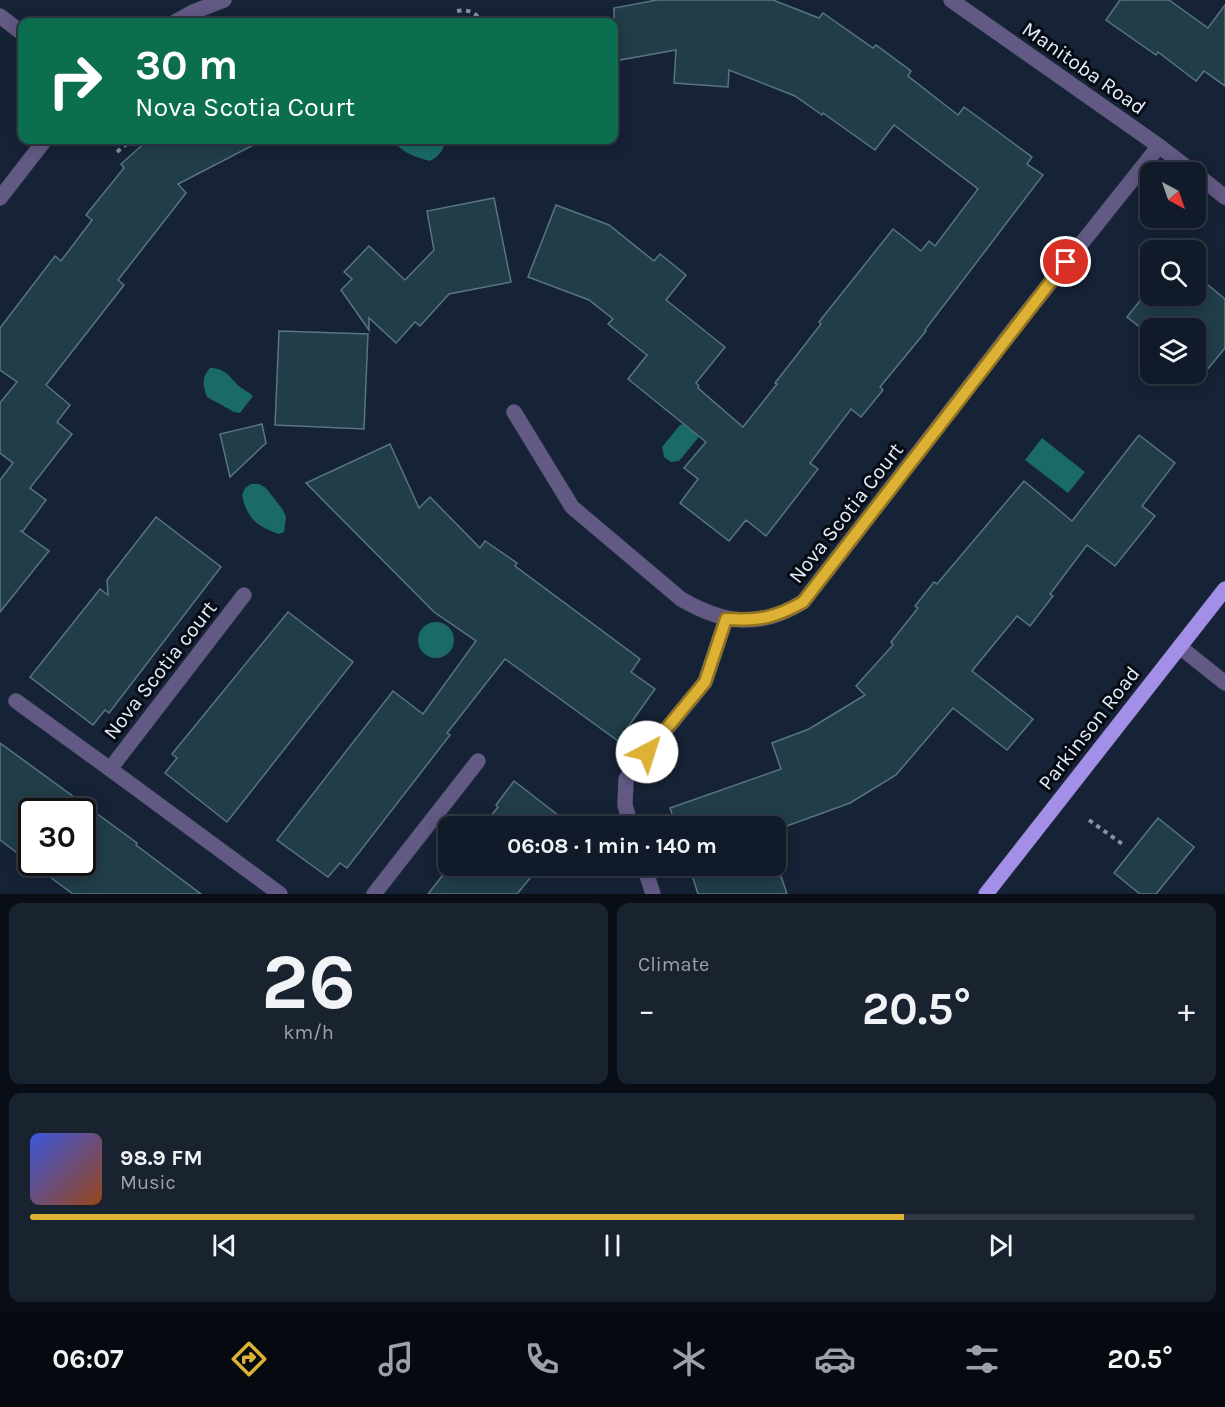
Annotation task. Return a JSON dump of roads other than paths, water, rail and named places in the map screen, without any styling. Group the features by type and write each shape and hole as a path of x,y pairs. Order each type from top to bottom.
{"main road":[{"name":"Parkinson Road","path":"986,894 1225,589"}],"street":[{"path":"182,18 224,0"},
{"name":"Manitoba Road","path":"951,0 1180,162"},
{"path":"0,16 18,30"},
{"path":"0,198 42,144"},
{"name":"Nova Scotia Court","path":"514,412 572,507 681,598 701,610 726,619 770,618 788,612 803,602 1159,146"},
{"name":"Manitoba Road","path":"1206,182 1225,197"},
{"name":"Nova Scotia court","path":"110,769 244,596"},
{"path":"628,816 625,805 627,779 705,682 726,619"},
{"path":"1180,647 1225,683"},
{"name":"Nova Scotia court","path":"16,701 280,894"},
{"path":"374,894 478,761"},
{"path":"647,876 653,894"}]}
